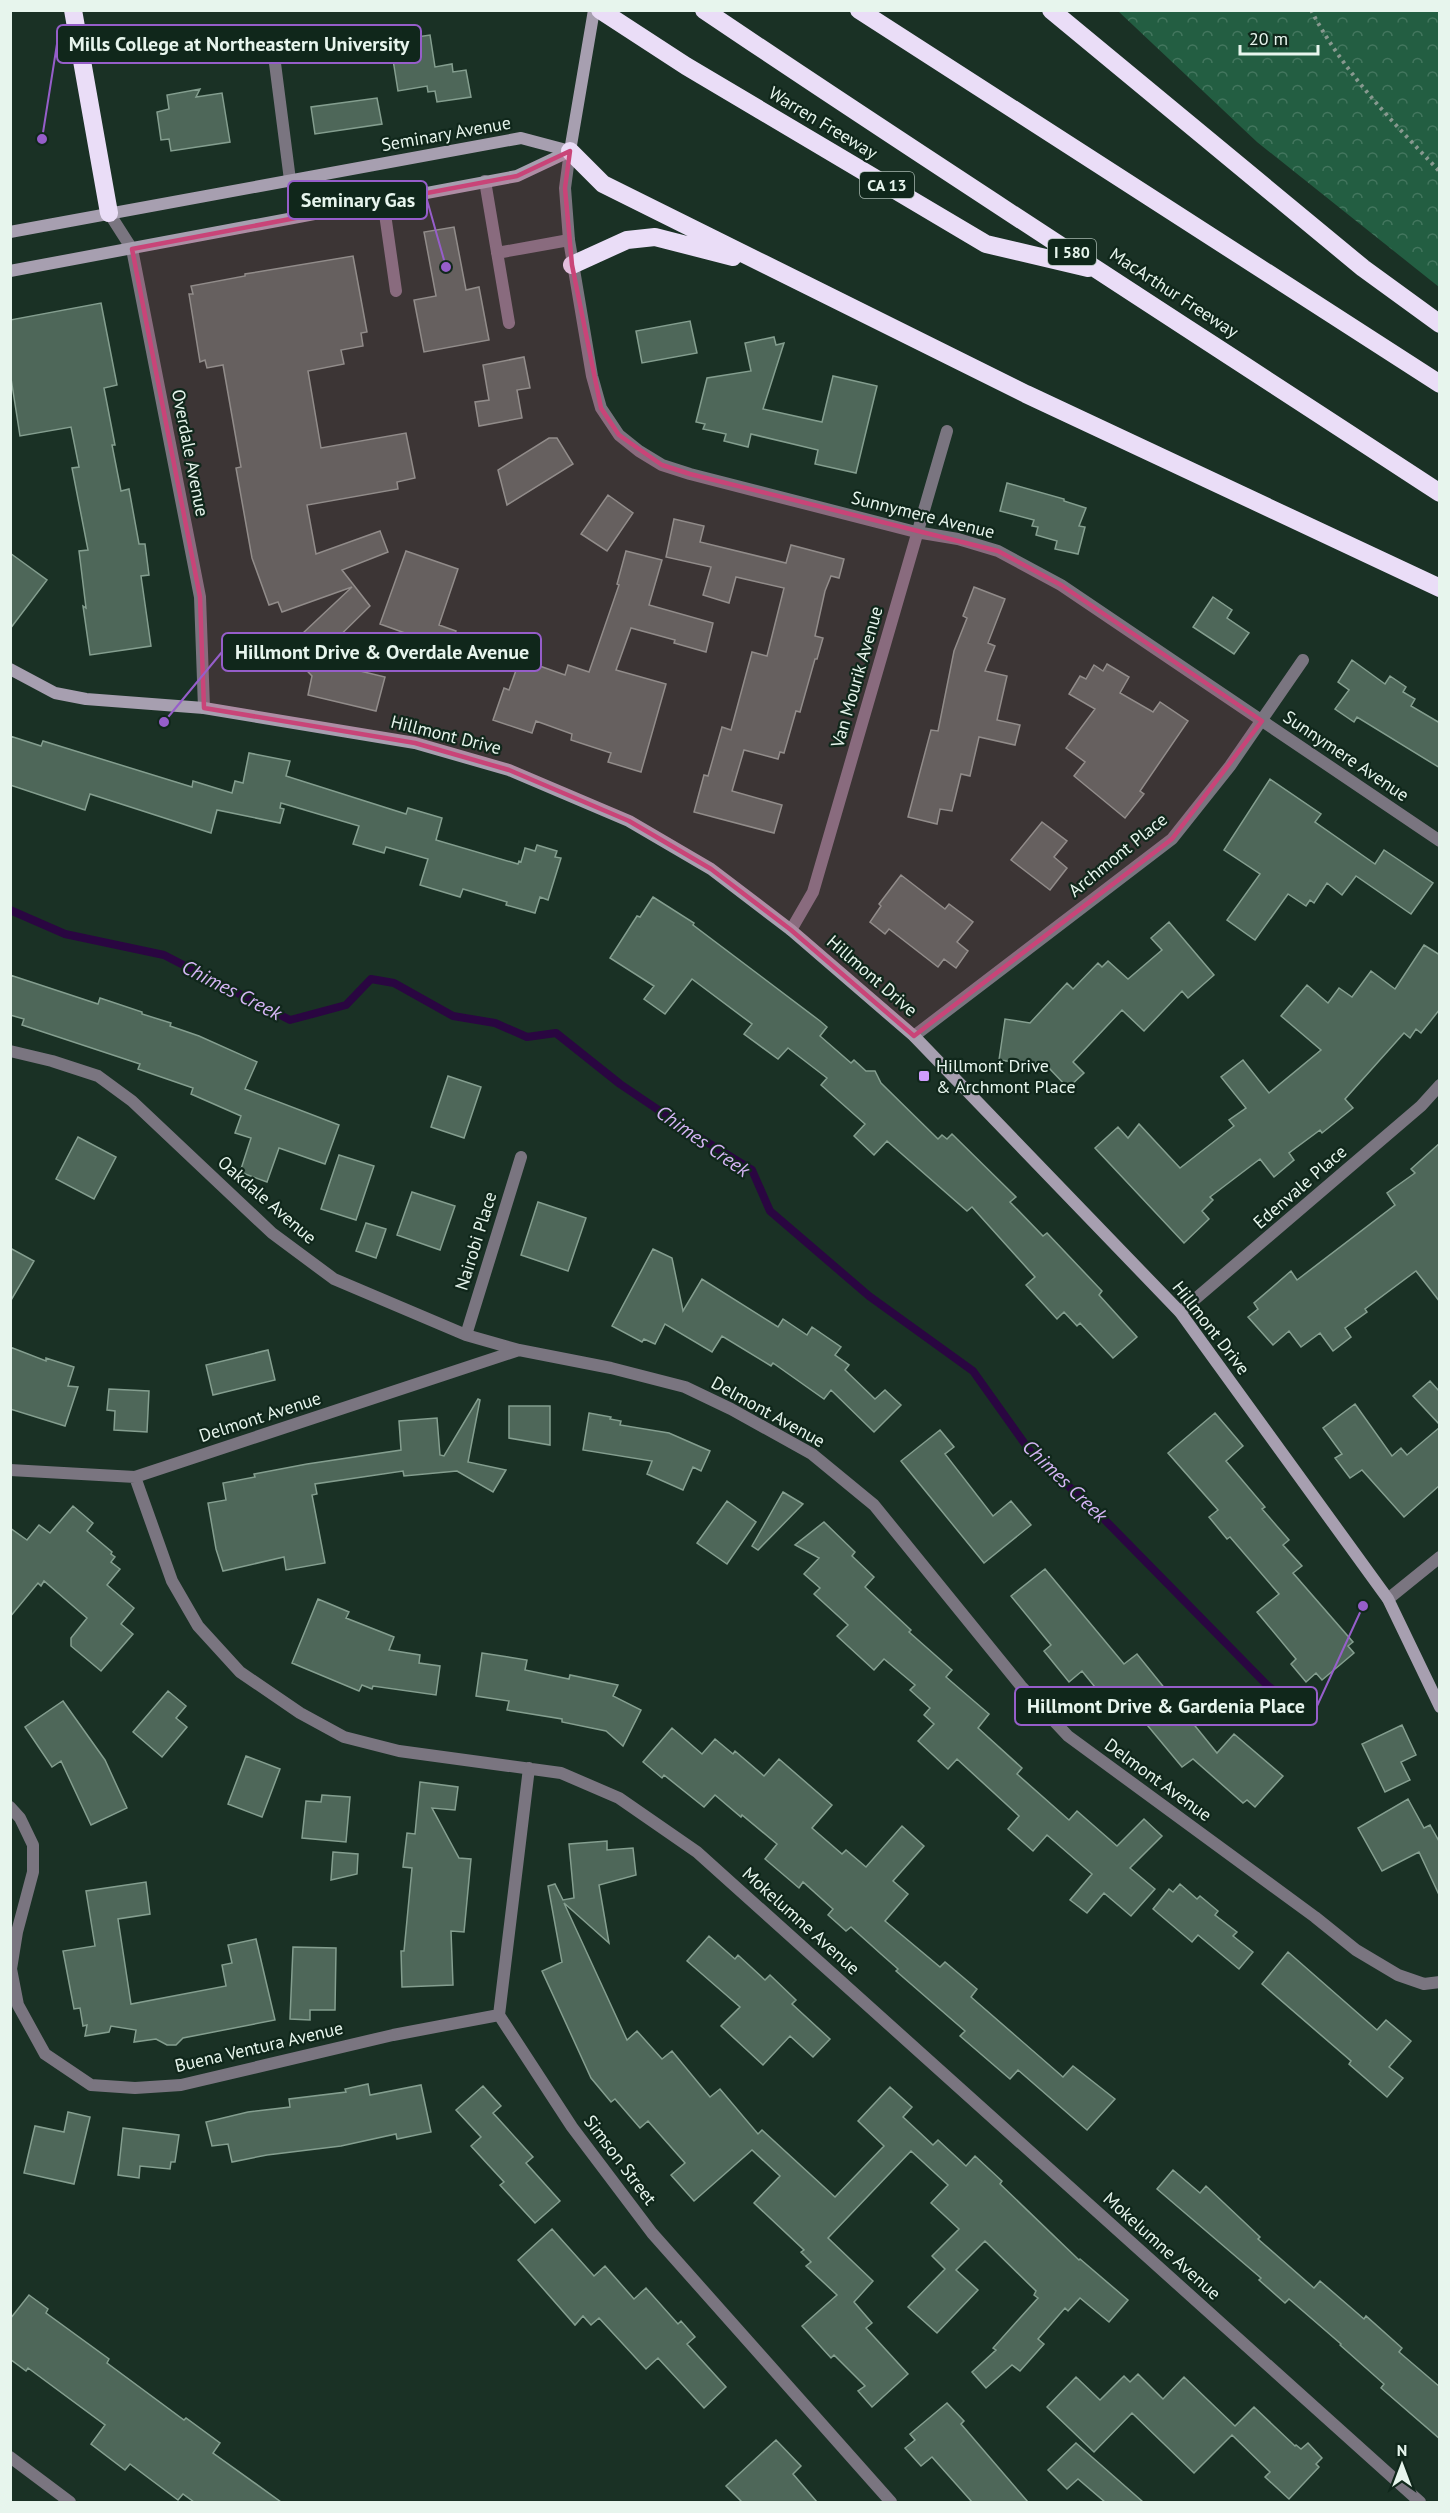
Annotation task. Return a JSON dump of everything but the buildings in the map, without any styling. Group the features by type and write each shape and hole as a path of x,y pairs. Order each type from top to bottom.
{"highway":[{"path":"73,10 109,213"},
{"name":"Warren Freeway","path":"600,10 686,66 986,244 1101,271"},
{"name":"MacArthur Freeway","path":"704,10 902,144 1440,493"},
{"path":"859,10 1440,384"},
{"path":"1051,10 1363,268 1440,324"},
{"path":"570,152 603,184 1026,394 1440,588"},
{"path":"572,265 627,240 655,237 698,247 789,275"}],"street":[{"path":"10,271 526,174 570,152 594,10"},
{"path":"272,40 290,180"},
{"name":"Seminary Avenue","path":"10,232 521,138 570,152"},
{"name":"Sunnymere Avenue","path":"570,152 565,188 569,240 592,376 601,408 619,435 639,452 662,465 690,474 916,532 958,539 998,551 1061,585 1440,841"},
{"path":"485,182 509,323"},
{"path":"383,200 396,291"},
{"name":"Overdale Avenue","path":"109,213 132,249 200,597 204,708"},
{"path":"497,253 569,240"},
{"name":"Van Mourik Avenue","path":"791,930 813,892 947,431"},
{"name":"Archmont Place","path":"914,1036 1172,839 1262,721 1303,660"},
{"name":"Hillmont Drive","path":"10,669 55,693 86,699 204,708 415,743 509,770 629,821 711,869 791,930 914,1036 1180,1312 1388,1599 1440,1707"},
{"name":"Oakdale Avenue","path":"10,1051 52,1061 98,1076 132,1101 272,1233 334,1279 466,1335 519,1350"},
{"name":"Edenvale Place","path":"1180,1312 1420,1106 1440,1085"},
{"name":"Nairobi Place","path":"466,1335 521,1157"},
{"name":"Delmont Avenue","path":"10,1470 135,1477 519,1350 611,1368 685,1387 731,1409 812,1454 874,1505 1021,1686 1068,1736 1315,1917 1356,1950 1398,1975 1424,1984 1440,1982"},
{"name":"Mokelumne Avenue","path":"135,1477 172,1581 198,1626 240,1672 300,1713 344,1737 399,1751 561,1773 619,1798 697,1852 1420,2502"},
{"path":"1388,1599 1440,1557"},
{"path":"499,2015 529,1768"},
{"name":"Buena Ventura Avenue","path":"10,1807 20,1818 33,1845 33,1872 17,1932 11,1969 18,2005 45,2054 91,2085 135,2088 181,2085 393,2035 499,2015"},
{"name":"Simson Street","path":"499,2015 572,2127 652,2233 891,2502"},
{"path":"10,2457 70,2502"}],"path":[{"path":"1311,10 1325,37 1375,103 1440,172"}],"highlighted area":[{"path":"570,151 565,188 572,265 601,408 619,435 662,465 690,474 998,551 1061,585 1262,721 1172,839 914,1036 791,930 711,869 629,821 509,770 415,743 204,708 200,597 132,249 517,176"}],"green space":[{"path":"1118,11 1439,11 1439,287 1257,142"}],"waterway":[{"name":"Chimes Creek","path":"10,910 65,934 164,955 290,1020 346,1005 371,979 394,983 453,1016 495,1023 527,1037 556,1033 620,1084 752,1170 770,1211 869,1296 973,1371 1030,1451 1098,1513 1268,1686 1312,1721"}],"place":[{"name":"Mills College at Northeastern University","path":"42,139"},
{"name":"Seminary Gas","path":"446,267"},
{"name":"Hillmont Drive & Overdale Avenue","path":"164,722"},
{"name":"Hillmont Drive & Archmont Place","path":"924,1076"},
{"name":"Hillmont Drive & Gardenia Place","path":"1363,1606"}]}
